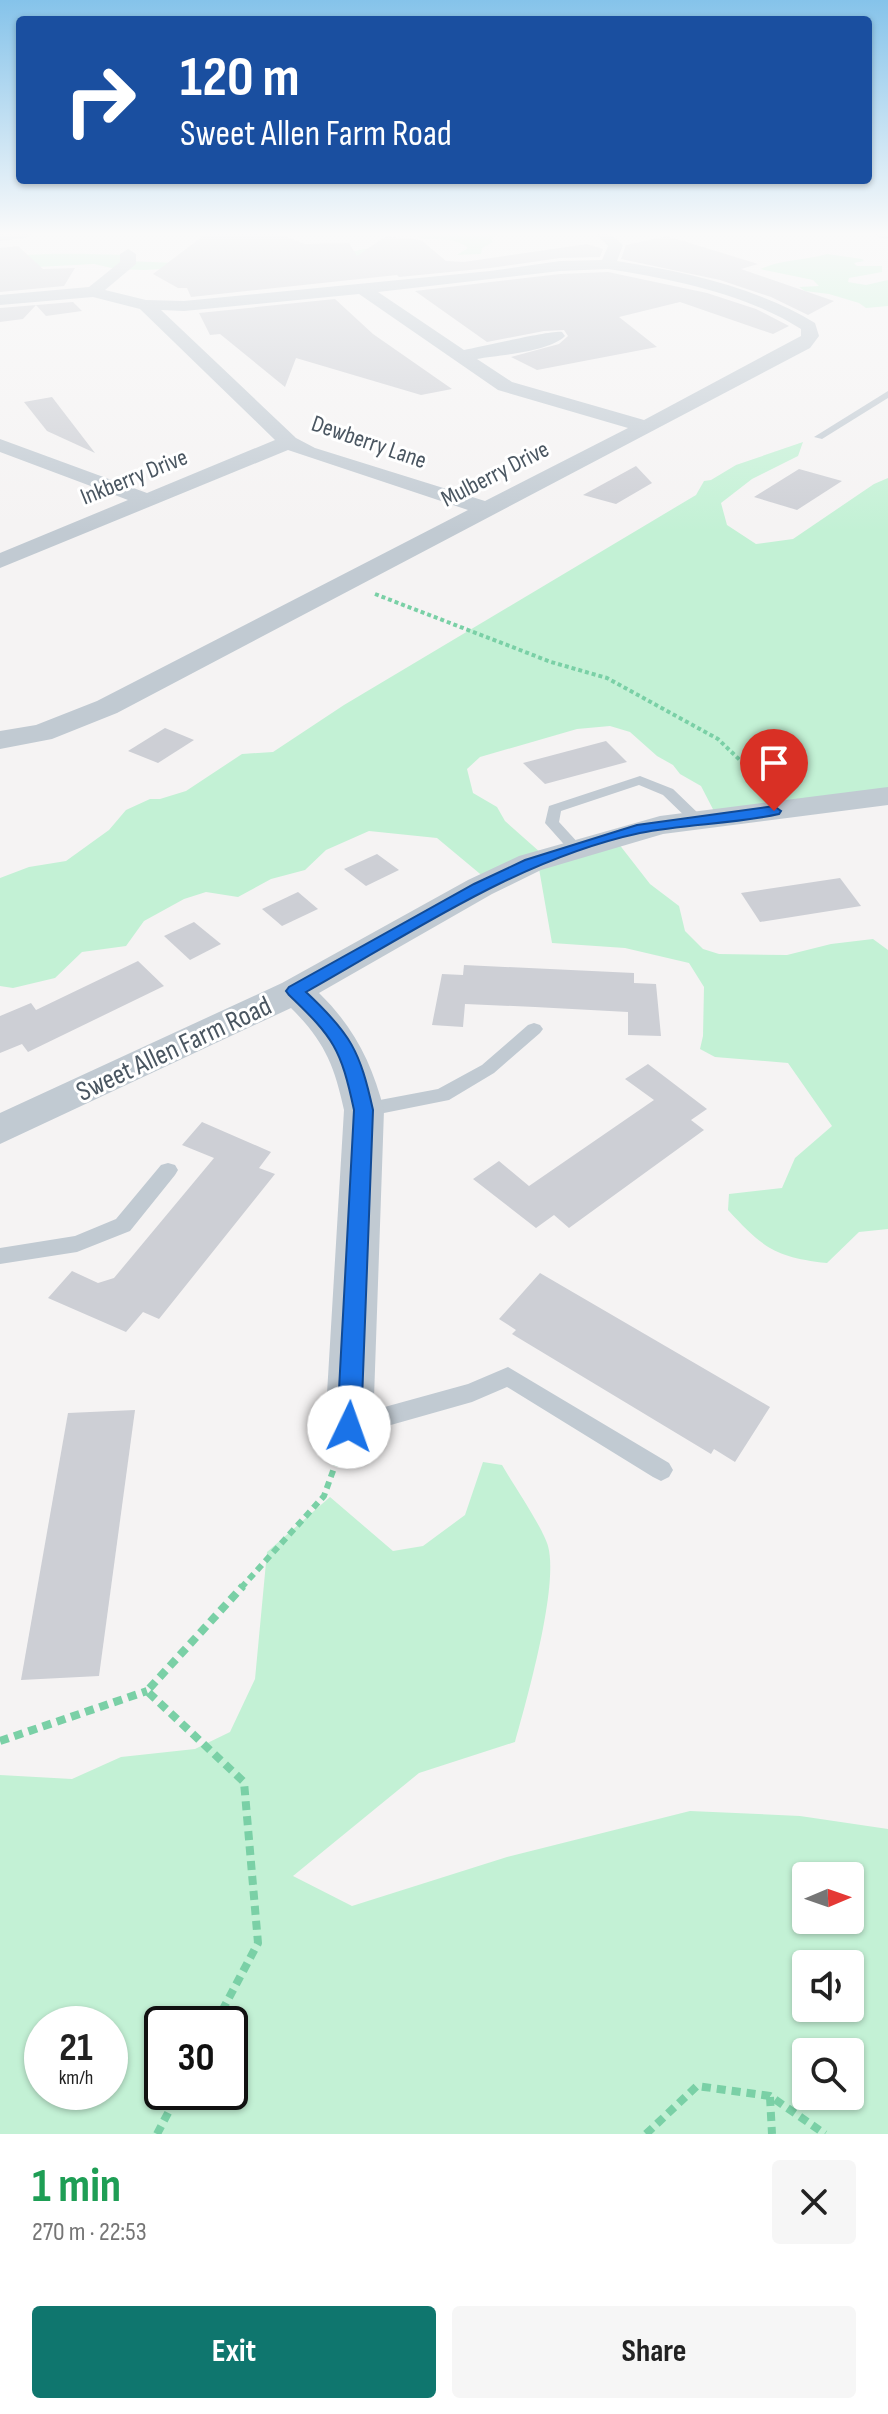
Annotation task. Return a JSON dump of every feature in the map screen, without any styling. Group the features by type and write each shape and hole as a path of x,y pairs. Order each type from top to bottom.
{"street":[{"name":"Dewberry Lane","path":"175,333 289,442 308,452 484,508"},
{"path":"427,333 505,386 644,426"},
{"name":"Mulberry Drive","path":"0,740 42,733 77,722 804,344 810,333"},
{"path":"462,356 531,344 556,336"},
{"name":"Inkberry Drive","path":"0,561 289,442"},
{"path":"0,445 147,500"},
{"name":"Sweet Allen Farm Road","path":"0,1130 295,991 480,887 530,863 637,829 888,796"},
{"path":"295,991 333,1027 354,1065 364,1110 349,1427"}],"lane":[{"path":"819,437 888,394"},
{"path":"575,848 552,823 554,809 640,780 668,792 696,819"},
{"path":"364,1110 443,1095 488,1069 534,1029"},
{"path":"0,1256 77,1244 123,1225 168,1170"},
{"path":"349,1427 472,1392 508,1376 661,1470"}],"path":[{"path":"344,583 551,662 607,678 718,739 745,765 774,811"},
{"path":"0,1741 147,1691 324,1496 349,1427"},
{"path":"147,1691 244,1782 258,1943 225,2006"},
{"path":"646,2134 697,2086 770,2096 825,2134"},
{"path":"770,2096 772,2134"},
{"path":"157,2134 170,2110"}],"green space":[{"path":"803,442 798,456 752,479 721,503 727,525 756,544 793,539 874,484 888,478 888,797 717,817 701,786 680,774 630,732 610,726 577,729 480,757 467,769 473,793 497,807 505,821 541,853 615,839 650,884 679,906 685,931 703,949 719,954 787,955 831,944 873,939 888,950 888,1229 859,1232 827,1263 782,1254 761,1242 740,1223 728,1210 729,1194 782,1188 795,1158 832,1126 788,1063 715,1057 700,1049 704,987 689,963 625,948 552,943 538,863 491,883 437,838 369,831 326,850 305,870 271,879 238,897 206,892 184,899 144,921 126,946 82,952 55,978 13,988 0,986 0,878 29,867 66,861 109,830 126,810 150,799 186,791 242,754 273,752 344,705 696,495 704,481 736,465"},
{"path":"483,1462 502,1465 545,1538 550,1564 546,1614 515,1742 419,1773 293,1876 352,1906 507,1857 690,1811 800,1816 888,1829 888,2134 0,2134 0,1775 72,1779 121,1757 195,1749 230,1732 255,1679 267,1552 330,1497 393,1551 423,1546 465,1515"}],"building":[{"path":"209,333 371,333 452,389 421,395 296,358 285,387 220,334"},
{"path":"474,333 536,333 487,342"},
{"path":"566,333 639,333 657,347 537,370 511,357 559,344 568,336"},
{"path":"52,397 95,453 47,431 24,402"},
{"path":"636,466 652,483 616,504 583,495"},
{"path":"799,469 842,481 797,510 754,497"},
{"path":"165,728 194,740 158,763 128,751"},
{"path":"606,741 627,762 545,784 523,763"},
{"path":"377,854 399,870 366,886 344,869"},
{"path":"840,878 861,906 760,922 741,893"},
{"path":"298,892 318,909 282,926 262,909"},
{"path":"194,922 221,944 190,960 164,936"},
{"path":"138,961 164,986 28,1052 22,1044 0,1053 0,1016 31,1003 36,1010"},
{"path":"464,965 634,973 634,983 656,984 661,1036 628,1035 628,1012 535,1007 465,1004 463,1027 432,1025 442,974 463,975"},
{"path":"648,1064 707,1109 691,1120 704,1130 569,1228 554,1215 536,1228 473,1179 499,1161 529,1186 654,1100 625,1079"},
{"path":"202,1122 271,1152 259,1168 275,1174 159,1319 143,1312 126,1332 48,1298 72,1271 98,1283 114,1278 214,1158 182,1145"},
{"path":"540,1273 770,1407 735,1462 714,1449 711,1454 512,1334 516,1330 499,1319"},
{"path":"135,1410 99,1676 21,1680 68,1413"}],"route":[{"path":"349,1427 364,1110 354,1065 333,1027 295,991 480,887 530,863 637,829 774,811"}]}
